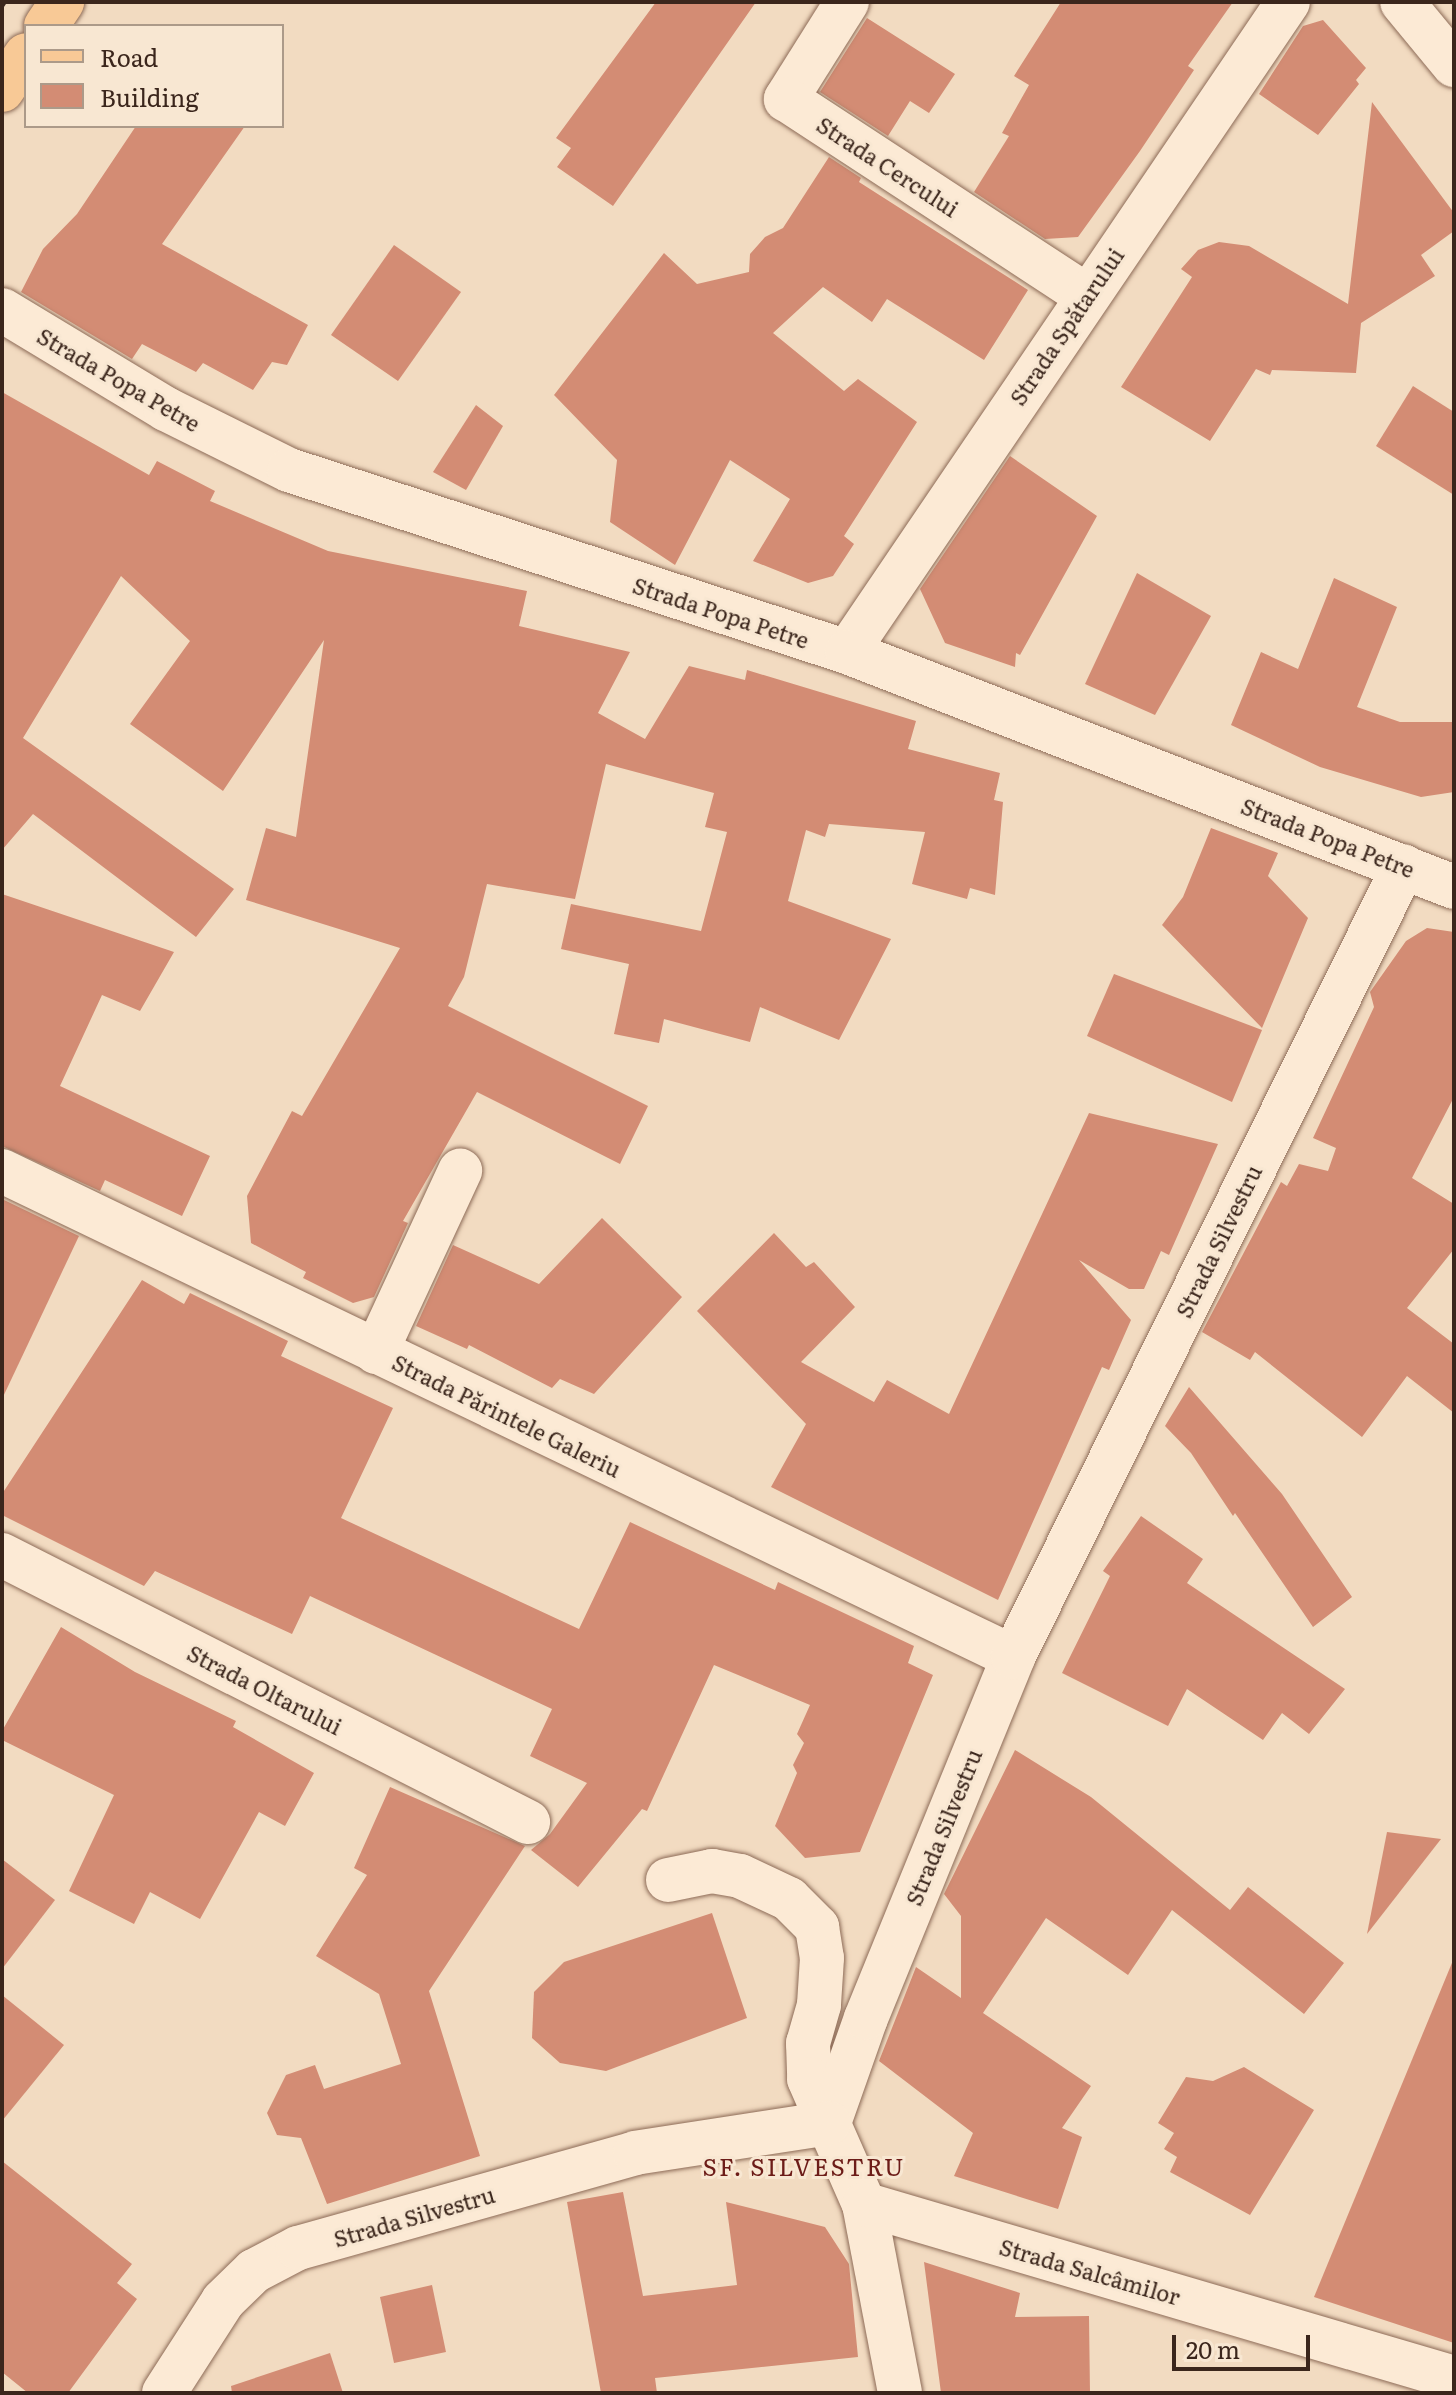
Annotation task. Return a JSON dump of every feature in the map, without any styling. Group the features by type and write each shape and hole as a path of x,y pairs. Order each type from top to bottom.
{"main road":[{"path":"47,24 62,2"},
{"path":"2,90 24,58"}],"street":[{"name":"Strada Cercului","path":"847,2 786,99 1086,295"},
{"name":"Strada Spătarului","path":"847,652 1086,295 1288,2"},
{"path":"1402,2 1454,65"},
{"name":"Strada Popa Petre","path":"2,310 166,409 289,470 847,652 1453,886"},
{"name":"Strada Silvestru","path":"164,2393 223,2301 254,2271 298,2248 635,2153 829,2123 866,2018 1013,1657 1404,866"},
{"name":"Strada Părintele Galeriu","path":"2,1171 1013,1657"},
{"path":"376,1352 460,1171"},
{"name":"Strada Oltarului","path":"2,1555 528,1822"},
{"path":"668,1880 712,1871 740,1876 789,1899 817,1927 822,1958 819,2005 807,2061 829,2123 864,2204 900,2393"},
{"name":"Strada Salcâmilor","path":"864,2204 1454,2378"}],"building":[{"path":"656,2 756,2 613,206 557,167 571,148 556,138"},
{"path":"1061,2 1233,2 1188,66 1194,70 1078,237 1045,239 974,192 1009,136 1002,133 1029,85 1014,76"},
{"path":"867,18 955,74 929,113 910,101 888,136 820,92"},
{"path":"1323,20 1366,68 1356,80 1359,84 1318,135 1259,94 1303,26"},
{"path":"1372,102 1454,213 1454,231 1421,255 1435,276 1361,323 1356,373 1272,370 1270,375 1256,369 1210,441 1121,387 1192,277 1181,269 1198,250 1219,242 1249,246 1348,304"},
{"path":"135,128 244,128 162,244 308,325 287,365 272,362 253,390 203,363 196,372 142,344 132,359 21,292 43,249 77,214"},
{"path":"829,157 861,178 859,182 1028,290 984,360 887,299 872,322 823,287 773,333 844,391 858,379 917,422 844,536 854,544 833,576 808,583 753,561 790,499 730,460 675,565 610,522 617,460 554,395 664,253 697,284 749,272 750,254 765,237 783,228"},
{"path":"394,245 461,292 398,381 331,335"},
{"path":"1413,386 1454,412 1454,495 1376,446"},
{"path":"2,392 149,475 157,461 215,491 210,501 328,551 527,591 519,626 630,652 598,713 645,739 689,666 745,680 747,670 916,721 908,749 1000,773 994,800 1003,802 995,895 970,888 967,899 912,884 925,832 829,824 825,837 806,830 788,901 891,939 839,1040 760,1007 750,1042 664,1019 659,1043 614,1034 629,964 561,949 571,904 701,931 727,832 705,827 714,793 606,764 575,899 487,884 464,977 448,1006 648,1106 620,1164 477,1092 403,1221 408,1223 374,1297 353,1303 303,1278 306,1272 251,1243 247,1196 292,1111 302,1116 400,948 246,900 266,828 296,837 324,640 223,791 130,724 190,641 121,576 23,738 234,889 196,937 33,814 2,850"},
{"path":"476,405 503,426 466,490 433,472"},
{"path":"1010,456 1097,516 1020,655 1016,653 1015,667 945,643 920,589"},
{"path":"1137,573 1211,616 1155,715 1085,684"},
{"path":"1334,578 1397,607 1357,707 1400,722 1454,722 1454,792 1421,797 1320,767 1231,725 1261,652 1298,669"},
{"path":"1211,828 1278,853 1268,876 1308,918 1262,1028 1162,925 1183,897"},
{"path":"2,894 174,952 140,1011 102,995 60,1086 210,1156 182,1216 105,1180 100,1191 2,1146"},
{"path":"1427,928 1454,932 1454,1097 1412,1178 1454,1204 1454,1249 1407,1308 1454,1344 1454,1413 1407,1376 1362,1437 1255,1352 1250,1360 1202,1332 1281,1182 1287,1186 1299,1164 1328,1171 1336,1148 1313,1138 1374,1007 1370,992 1406,941"},
{"path":"1114,974 1262,1030 1232,1102 1087,1036"},
{"path":"1089,1113 1218,1144 1169,1255 1161,1251 1144,1289 1129,1289 1079,1260 1131,1320 1109,1370 1102,1367 998,1600 771,1487 806,1424 697,1311 774,1233 806,1267 814,1262 855,1307 801,1362 874,1402 887,1380 949,1414"},
{"path":"2,1199 79,1236 2,1399"},
{"path":"602,1218 682,1297 594,1394 560,1379 552,1388 469,1345 467,1349 416,1326 453,1245 539,1284"},
{"path":"142,1280 184,1304 190,1293 288,1341 281,1356 393,1408 341,1518 579,1629 630,1522 775,1590 778,1582 914,1646 908,1663 933,1675 860,1852 805,1858 775,1826 797,1773 793,1765 804,1743 797,1734 810,1705 714,1665 647,1811 642,1809 578,1887 531,1850 550,1834 587,1783 530,1756 552,1709 310,1596 292,1634 155,1571 144,1586 2,1515 2,1494"},
{"path":"1189,1387 1282,1494 1352,1597 1313,1627 1191,1453 1165,1426"},
{"path":"1141,1516 1203,1559 1187,1583 1345,1689 1309,1734 1282,1713 1263,1740 1187,1689 1168,1726 1062,1673 1110,1576 1103,1571"},
{"path":"61,1627 135,1672 236,1721 233,1727 314,1773 285,1826 259,1812 200,1919 150,1892 134,1924 69,1891 114,1795 2,1740 2,1731"},
{"path":"1015,1750 1091,1797 1230,1910 1248,1887 1344,1963 1304,2014 1172,1910 1128,1975 1046,1918 983,2013 1091,2086 1062,2128 1082,2137 1058,2209 954,2176 973,2133 879,2061 916,1967 961,1998 961,1916 944,1894"},
{"path":"390,1787 525,1846 429,1991 480,2156 327,2204 301,2138 277,2135 267,2113 286,2075 315,2065 324,2089 401,2064 379,1994 316,1956 367,1875 354,1868"},
{"path":"1387,1832 1441,1839 1367,1934"},
{"path":"2,1859 55,1900 2,1969"},
{"path":"712,1913 747,2018 606,2071 560,2063 532,2038 534,1992 564,1962"},
{"path":"1454,1958 1454,2343 1314,2297"},
{"path":"2,1995 64,2045 2,2121"},
{"path":"1244,2067 1314,2110 1250,2215 1170,2172 1177,2157 1164,2149 1174,2133 1158,2123 1186,2077 1213,2081"},
{"path":"2,2161 132,2264 117,2283 137,2299 68,2393 28,2393 2,2372"},
{"path":"623,2192 643,2296 737,2285 726,2202 825,2227 849,2264 858,2357 655,2378 657,2393 601,2393 567,2202"},
{"path":"924,2262 1020,2293 1015,2317 1089,2316 1090,2393 941,2393"},
{"path":"432,2285 446,2352 394,2363 380,2297"},
{"path":"330,2353 343,2393 232,2393 231,2386"}],"tram line":[{"path":"2,8 6,2"}],"district":[{"name":"SF. SILVESTRU","path":"804,2166"}]}
